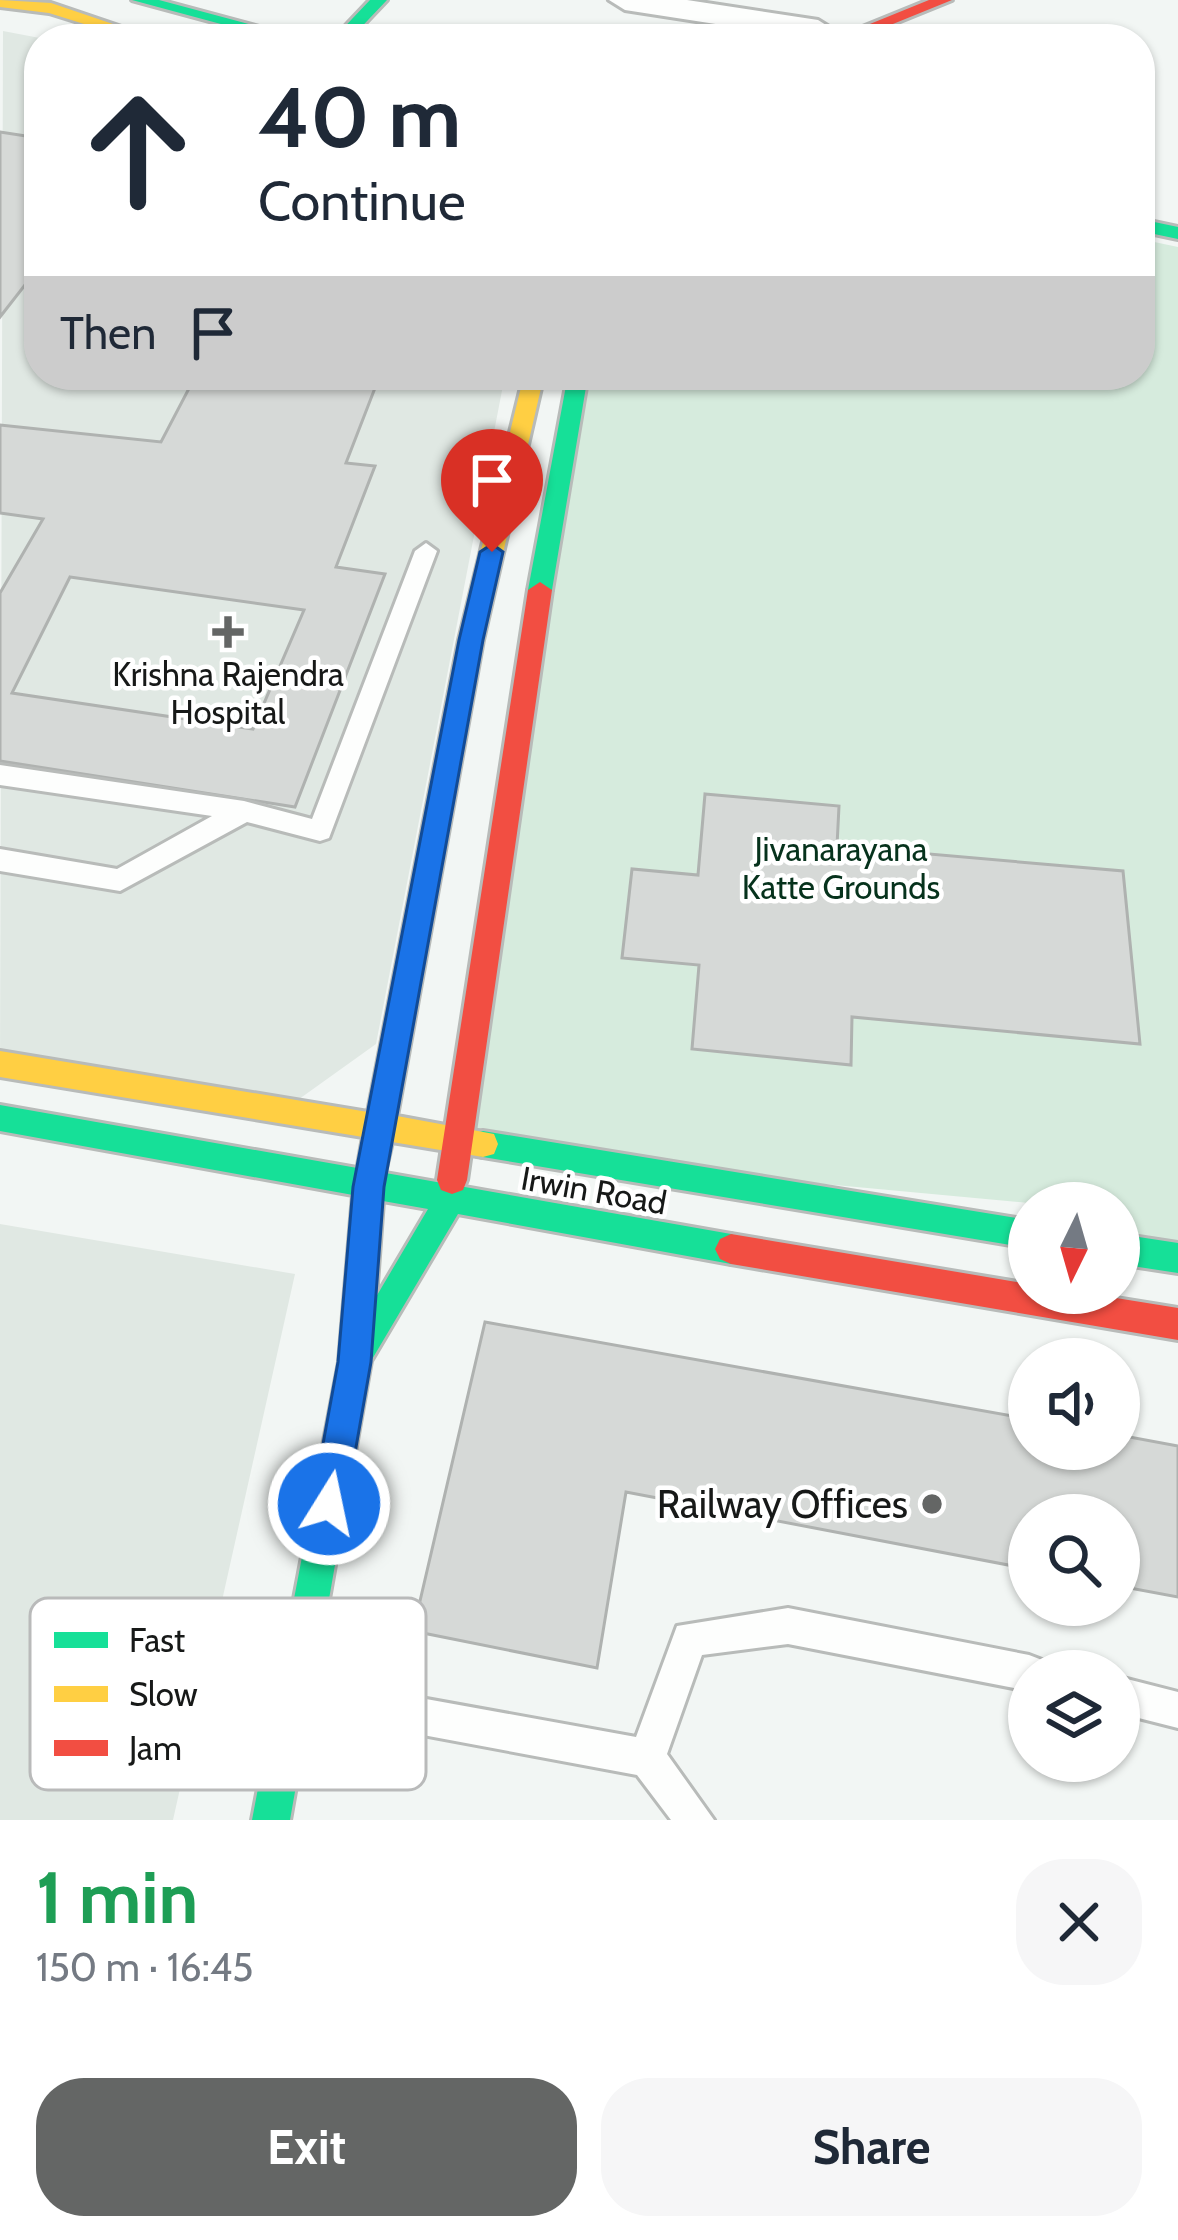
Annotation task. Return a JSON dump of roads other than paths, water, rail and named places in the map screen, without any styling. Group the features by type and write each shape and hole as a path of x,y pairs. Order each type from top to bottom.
{"street":[{"path":"140,0 236,24"},
{"path":"356,24 379,0"},
{"path":"625,0 756,24"},
{"path":"842,24 883,0"},
{"path":"862,24 944,0"},
{"path":"0,2 88,9 118,24"},
{"path":"312,1598 355,1362 369,1187 471,640 530,390"},
{"path":"355,1362 449,1202 548,538 575,390"},
{"name":"Irwin Road","path":"0,1064 1008,1231"},
{"name":"Irwin Road","path":"0,1118 449,1202 1178,1324"},
{"path":"1140,1252 1178,1258"},
{"path":"271,1820 277,1790"}],"lane":[{"path":"0,775 244,811 320,831 426,551"},
{"path":"0,860 121,880 244,811"},
{"path":"647,1758 690,1639 788,1626 1008,1669"},
{"path":"1140,1700 1178,1709"},
{"path":"426,1717 647,1758 695,1820"}],"place":[{"name":"Krishna Rajendra Hospital","path":"228,632"},
{"name":"Railway Offices","path":"932,1504"}],"park label":[{"name":"Jivanarayana Katte Grounds","path":"841,868"}]}
